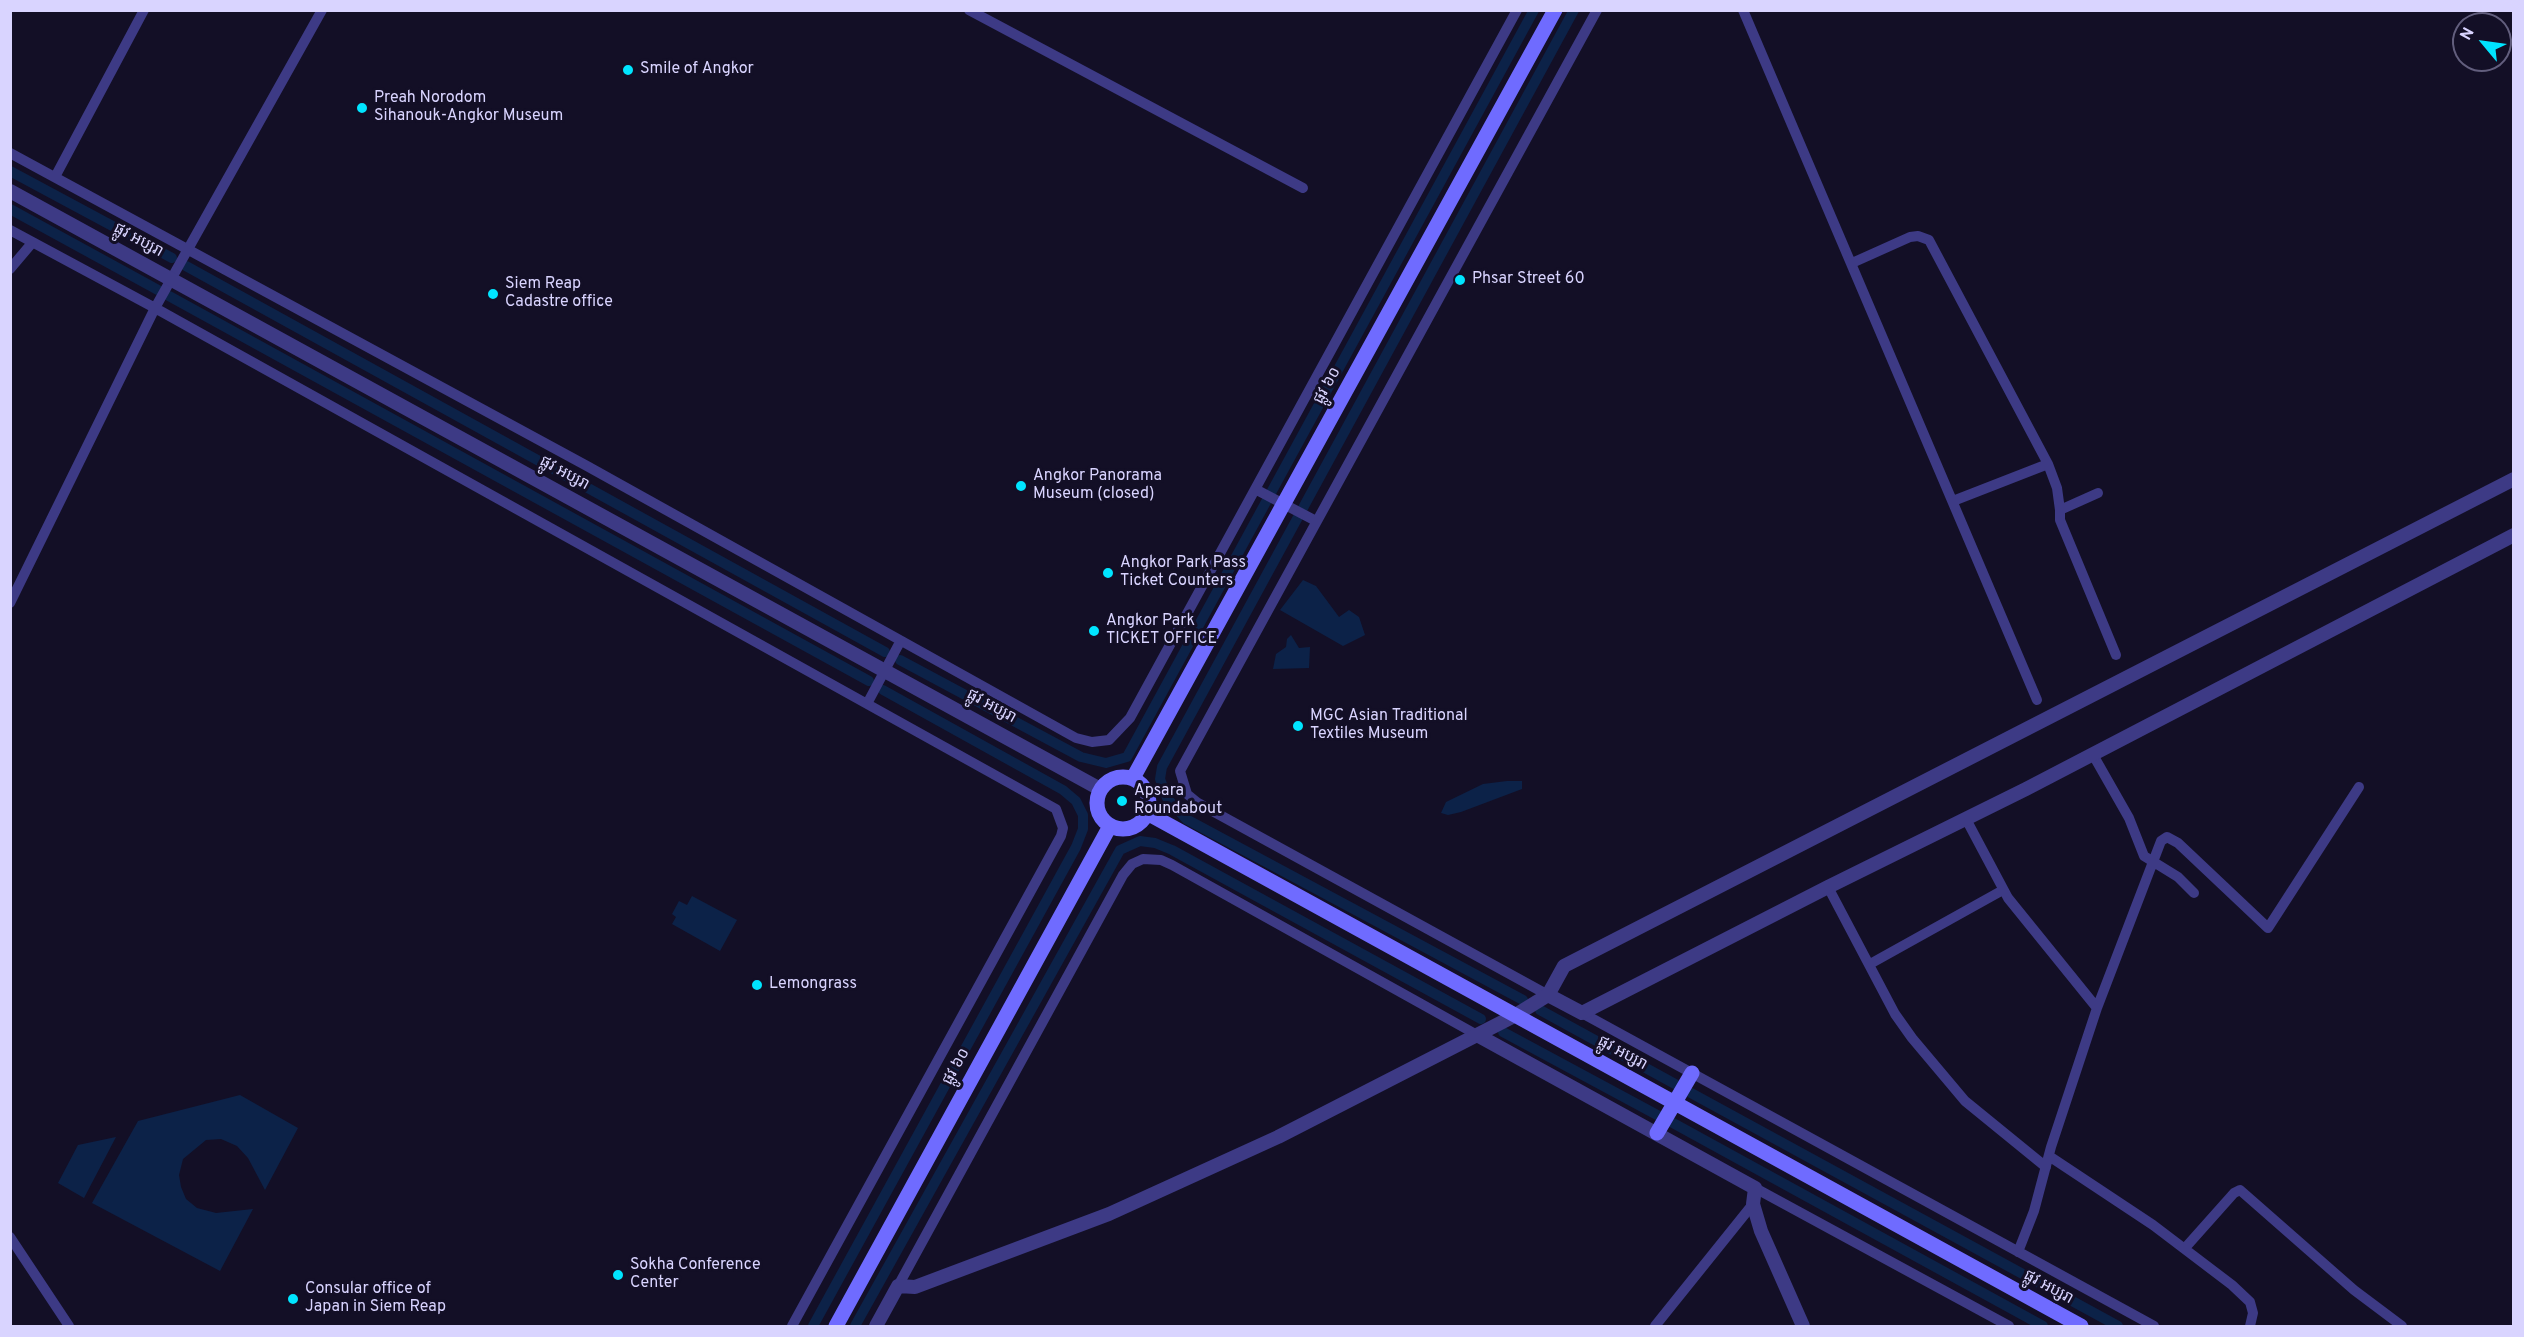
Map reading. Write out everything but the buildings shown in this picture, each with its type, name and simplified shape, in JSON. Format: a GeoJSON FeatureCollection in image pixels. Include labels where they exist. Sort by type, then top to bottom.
{"type":"FeatureCollection","features":[{"type":"Feature","properties":{"kind":"main road","name":"ផ្លូវ ៦០"},"geometry":{"type":"LineString","coordinates":[[1133,778],[1555,10]]}},
{"type":"Feature","properties":{"kind":"main road"},"geometry":{"type":"LineString","coordinates":[[1116,777],[1133,778],[1146,790],[1149,803],[1147,813],[1137,825],[1129,828],[1110,826],[1098,811],[1096,801],[1100,789],[1116,777]]}},
{"type":"Feature","properties":{"kind":"main road","name":"ផ្លូវ អប្សរា"},"geometry":{"type":"LineString","coordinates":[[1147,813],[2081,1326]]}},
{"type":"Feature","properties":{"kind":"main road","name":"ផ្លូវ ៦០"},"geometry":{"type":"LineString","coordinates":[[836,1326],[1110,826]]}},
{"type":"Feature","properties":{"kind":"main road"},"geometry":{"type":"LineString","coordinates":[[1657,1133],[1692,1073]]}},
{"type":"Feature","properties":{"kind":"street"},"geometry":{"type":"LineString","coordinates":[[55,177],[144,10]]}},
{"type":"Feature","properties":{"kind":"street"},"geometry":{"type":"LineString","coordinates":[[11,602],[155,308],[322,10]]}},
{"type":"Feature","properties":{"kind":"street"},"geometry":{"type":"LineString","coordinates":[[969,10],[1303,188]]}},
{"type":"Feature","properties":{"kind":"street"},"geometry":{"type":"LineString","coordinates":[[10,153],[587,466],[1076,738],[1092,742],[1109,740],[1130,718],[1258,490],[1517,10]]}},
{"type":"Feature","properties":{"kind":"street"},"geometry":{"type":"LineString","coordinates":[[1597,10],[1313,520],[1184,760],[1180,771],[1187,794],[1208,809],[2154,1326]]}},
{"type":"Feature","properties":{"kind":"street"},"geometry":{"type":"LineString","coordinates":[[1743,10],[2037,700]]}},
{"type":"Feature","properties":{"kind":"street","name":"ផ្លូវ អប្សរា"},"geometry":{"type":"LineString","coordinates":[[10,191],[1100,789]]}},
{"type":"Feature","properties":{"kind":"street"},"geometry":{"type":"LineString","coordinates":[[10,230],[868,702],[1046,801],[1056,809],[1063,828],[1061,836],[792,1326]]}},
{"type":"Feature","properties":{"kind":"street"},"geometry":{"type":"LineString","coordinates":[[1852,263],[1910,237],[1918,236],[1929,240],[2048,464],[2057,488],[2062,531],[2116,655]]}},
{"type":"Feature","properties":{"kind":"street"},"geometry":{"type":"LineString","coordinates":[[10,269],[32,243]]}},
{"type":"Feature","properties":{"kind":"street"},"geometry":{"type":"LineString","coordinates":[[1953,501],[2048,464]]}},
{"type":"Feature","properties":{"kind":"street"},"geometry":{"type":"LineString","coordinates":[[898,1286],[915,1287],[1109,1214],[1268,1142],[1515,1016],[1548,995],[1564,966],[2514,479]]}},
{"type":"Feature","properties":{"kind":"street"},"geometry":{"type":"LineString","coordinates":[[1258,490],[1313,520]]}},
{"type":"Feature","properties":{"kind":"street"},"geometry":{"type":"LineString","coordinates":[[2060,510],[2098,493]]}},
{"type":"Feature","properties":{"kind":"street"},"geometry":{"type":"LineString","coordinates":[[1582,1013],[1827,887],[1966,819],[2514,535]]}},
{"type":"Feature","properties":{"kind":"street"},"geometry":{"type":"LineString","coordinates":[[868,702],[900,642]]}},
{"type":"Feature","properties":{"kind":"street"},"geometry":{"type":"LineString","coordinates":[[2092,753],[2130,818],[2139,849],[2152,863],[2178,877],[2194,893]]}},
{"type":"Feature","properties":{"kind":"street"},"geometry":{"type":"LineString","coordinates":[[2018,1252],[2034,1211],[2049,1156],[2097,1008],[2161,841],[2167,837],[2172,839],[2268,928],[2359,787]]}},
{"type":"Feature","properties":{"kind":"street"},"geometry":{"type":"LineString","coordinates":[[1966,819],[2003,890],[2028,927],[2097,1008]]}},
{"type":"Feature","properties":{"kind":"street"},"geometry":{"type":"LineString","coordinates":[[876,1326],[1132,864],[1143,859],[1161,860],[1172,865],[1993,1322],[2008,1326]]}},
{"type":"Feature","properties":{"kind":"street"},"geometry":{"type":"LineString","coordinates":[[1827,887],[1895,1014],[1965,1101],[2046,1167]]}},
{"type":"Feature","properties":{"kind":"street"},"geometry":{"type":"LineString","coordinates":[[1870,964],[2003,890]]}},
{"type":"Feature","properties":{"kind":"street"},"geometry":{"type":"LineString","coordinates":[[2049,1156],[2185,1248],[2250,1302],[2253,1312],[2250,1326]]}},
{"type":"Feature","properties":{"kind":"street"},"geometry":{"type":"LineString","coordinates":[[1755,1188],[1753,1204],[1761,1231],[1803,1326]]}},
{"type":"Feature","properties":{"kind":"street"},"geometry":{"type":"LineString","coordinates":[[2185,1248],[2234,1193],[2240,1190],[2354,1290],[2402,1326]]}},
{"type":"Feature","properties":{"kind":"street"},"geometry":{"type":"LineString","coordinates":[[1655,1326],[1753,1204]]}},
{"type":"Feature","properties":{"kind":"street"},"geometry":{"type":"LineString","coordinates":[[10,1237],[69,1326]]}},
{"type":"Feature","properties":{"kind":"water"},"geometry":{"type":"Polygon","coordinates":[[[1303,580],[1316,586],[1339,617],[1349,610],[1359,617],[1365,635],[1343,646],[1280,610],[1303,580]]]}},
{"type":"Feature","properties":{"kind":"water"},"geometry":{"type":"Polygon","coordinates":[[[1291,635],[1299,648],[1310,647],[1309,668],[1273,669],[1276,654],[1286,647],[1287,639],[1291,635]]]}},
{"type":"Feature","properties":{"kind":"water"},"geometry":{"type":"Polygon","coordinates":[[[1522,781],[1522,789],[1461,812],[1448,815],[1441,813],[1446,802],[1483,784],[1522,781]]]}},
{"type":"Feature","properties":{"kind":"water"},"geometry":{"type":"Polygon","coordinates":[[[692,896],[737,920],[720,951],[672,924],[676,917],[672,914],[679,901],[687,905],[692,896]]]}},
{"type":"Feature","properties":{"kind":"water"},"geometry":{"type":"Polygon","coordinates":[[[240,1095],[298,1128],[265,1190],[248,1158],[237,1146],[221,1139],[206,1140],[183,1159],[179,1175],[181,1187],[186,1199],[197,1208],[216,1213],[253,1209],[220,1271],[92,1203],[138,1121],[240,1095]]]}},
{"type":"Feature","properties":{"kind":"water"},"geometry":{"type":"Polygon","coordinates":[[[116,1137],[84,1198],[58,1183],[78,1145],[116,1137]]]}},
{"type":"Feature","properties":{"kind":"waterway"},"geometry":{"type":"LineString","coordinates":[[900,660],[1081,757],[1106,763],[1127,757],[1534,10]]}},
{"type":"Feature","properties":{"kind":"waterway"},"geometry":{"type":"LineString","coordinates":[[1523,1000],[1186,819],[1167,798],[1160,779],[1162,767],[1574,10]]}},
{"type":"Feature","properties":{"kind":"waterway"},"geometry":{"type":"LineString","coordinates":[[10,171],[172,258]]}},
{"type":"Feature","properties":{"kind":"waterway"},"geometry":{"type":"LineString","coordinates":[[10,209],[158,290]]}},
{"type":"Feature","properties":{"kind":"waterway"},"geometry":{"type":"LineString","coordinates":[[186,266],[885,652]]}},
{"type":"Feature","properties":{"kind":"waterway"},"geometry":{"type":"LineString","coordinates":[[169,296],[869,681]]}},
{"type":"Feature","properties":{"kind":"waterway"},"geometry":{"type":"LineString","coordinates":[[813,1326],[1076,847],[1083,829],[1083,815],[1076,801],[1063,790],[883,690]]}},
{"type":"Feature","properties":{"kind":"waterway"},"geometry":{"type":"LineString","coordinates":[[855,1326],[1120,850],[1140,841],[1155,843],[1172,850],[1481,1019]]}},
{"type":"Feature","properties":{"kind":"waterway"},"geometry":{"type":"LineString","coordinates":[[1540,1010],[1675,1084]]}},
{"type":"Feature","properties":{"kind":"waterway"},"geometry":{"type":"LineString","coordinates":[[1503,1032],[1659,1116]]}},
{"type":"Feature","properties":{"kind":"waterway"},"geometry":{"type":"LineString","coordinates":[[1691,1093],[2118,1326]]}},
{"type":"Feature","properties":{"kind":"waterway"},"geometry":{"type":"LineString","coordinates":[[1673,1123],[2043,1326]]}},
{"type":"Feature","properties":{"kind":"place","name":"Smile of Angkor"},"geometry":{"type":"Point","coordinates":[628,70]}},
{"type":"Feature","properties":{"kind":"place","name":"Preah Norodom Sihanouk-Angkor Museum"},"geometry":{"type":"Point","coordinates":[362,108]}},
{"type":"Feature","properties":{"kind":"place","name":"Phsar Street 60"},"geometry":{"type":"Point","coordinates":[1460,280]}},
{"type":"Feature","properties":{"kind":"place","name":"Siem Reap Cadastre office"},"geometry":{"type":"Point","coordinates":[493,294]}},
{"type":"Feature","properties":{"kind":"place","name":"Angkor Panorama Museum (closed)"},"geometry":{"type":"Point","coordinates":[1021,486]}},
{"type":"Feature","properties":{"kind":"place","name":"Angkor Park Pass Ticket Counters"},"geometry":{"type":"Point","coordinates":[1108,573]}},
{"type":"Feature","properties":{"kind":"place","name":"Angkor Park TICKET OFFICE"},"geometry":{"type":"Point","coordinates":[1094,631]}},
{"type":"Feature","properties":{"kind":"place","name":"MGC Asian Traditional Textiles Museum"},"geometry":{"type":"Point","coordinates":[1298,726]}},
{"type":"Feature","properties":{"kind":"place","name":"Apsara Roundabout"},"geometry":{"type":"Point","coordinates":[1122,801]}},
{"type":"Feature","properties":{"kind":"place","name":"Lemongrass"},"geometry":{"type":"Point","coordinates":[757,985]}},
{"type":"Feature","properties":{"kind":"place","name":"Sokha Conference Center"},"geometry":{"type":"Point","coordinates":[618,1275]}},
{"type":"Feature","properties":{"kind":"place","name":"Consular office of Japan in Siem Reap"},"geometry":{"type":"Point","coordinates":[293,1299]}}]}
